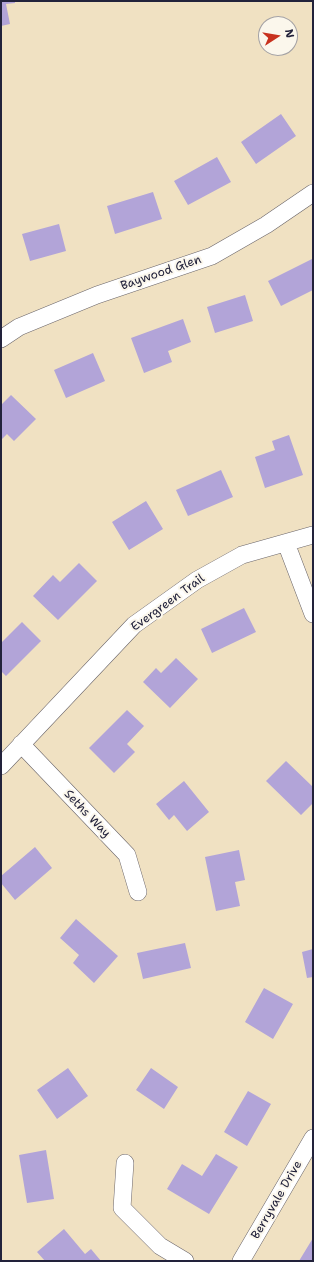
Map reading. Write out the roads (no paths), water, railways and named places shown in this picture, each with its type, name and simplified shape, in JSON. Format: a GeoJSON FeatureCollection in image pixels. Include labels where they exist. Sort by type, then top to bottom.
{"type":"FeatureCollection","features":[{"type":"Feature","properties":{"kind":"street","name":"Baywood Glen"},"geometry":{"type":"LineString","coordinates":[[1,339],[19,327],[98,294],[212,256],[266,225],[313,193]]}},
{"type":"Feature","properties":{"kind":"street","name":"Evergreen Trail"},"geometry":{"type":"LineString","coordinates":[[1,766],[134,625],[197,580],[236,558],[313,534]]}},
{"type":"Feature","properties":{"kind":"street"},"geometry":{"type":"LineString","coordinates":[[286,543],[313,614]]}},
{"type":"Feature","properties":{"kind":"street","name":"Seths Way"},"geometry":{"type":"LineString","coordinates":[[21,744],[127,855],[138,892]]}},
{"type":"Feature","properties":{"kind":"street","name":"Berryvale Drive"},"geometry":{"type":"LineString","coordinates":[[241,1261],[313,1138]]}},
{"type":"Feature","properties":{"kind":"street"},"geometry":{"type":"LineString","coordinates":[[125,1162],[122,1208],[160,1246],[185,1261]]}}]}
